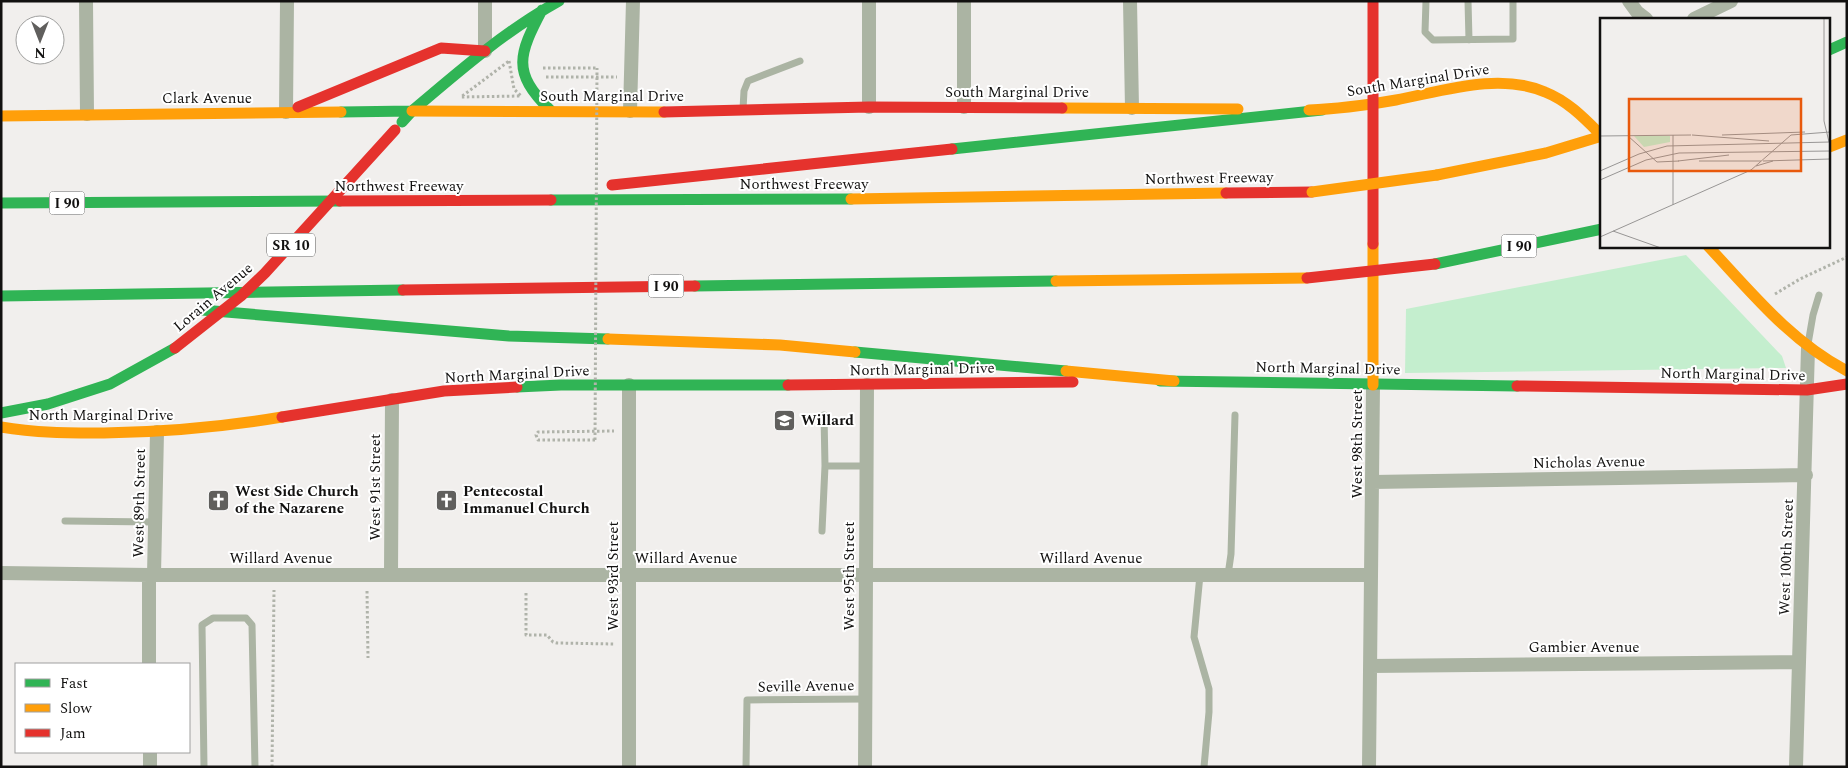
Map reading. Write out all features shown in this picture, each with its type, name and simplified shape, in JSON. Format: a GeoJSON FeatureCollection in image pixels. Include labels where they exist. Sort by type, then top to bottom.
{"type":"FeatureCollection","features":[{"type":"Feature","properties":{"kind":"main road","name":"Lorain Avenue"},"geometry":{"type":"LineString","coordinates":[[1,413],[48,404],[110,384],[175,348],[259,279],[412,111],[510,30],[559,1]]}},
{"type":"Feature","properties":{"kind":"main road","name":"West 98th Street"},"geometry":{"type":"LineString","coordinates":[[1374,1],[1374,385]]}},
{"type":"Feature","properties":{"kind":"main road"},"geometry":{"type":"LineString","coordinates":[[542,10],[524,48],[523,72],[529,88],[550,110]]}},
{"type":"Feature","properties":{"kind":"main road"},"geometry":{"type":"LineString","coordinates":[[1830,50],[1847,42]]}},
{"type":"Feature","properties":{"kind":"main road"},"geometry":{"type":"LineString","coordinates":[[286,112],[441,48],[485,51]]}},
{"type":"Feature","properties":{"kind":"main road","name":"South Marginal Drive"},"geometry":{"type":"LineString","coordinates":[[412,111],[630,111],[869,107],[1322,110],[1482,84],[1509,83],[1535,88],[1559,99],[1580,113],[1600,134]]}},
{"type":"Feature","properties":{"kind":"main road"},"geometry":{"type":"LineString","coordinates":[[597,187],[1322,110]]}},
{"type":"Feature","properties":{"kind":"main road","name":"Clark Avenue"},"geometry":{"type":"LineString","coordinates":[[1,116],[412,111]]}},
{"type":"Feature","properties":{"kind":"main road","name":"Northwest Freeway"},"geometry":{"type":"LineString","coordinates":[[1,203],[837,199],[1312,192],[1437,175],[1546,153],[1600,137]]}},
{"type":"Feature","properties":{"kind":"main road"},"geometry":{"type":"LineString","coordinates":[[1830,147],[1847,140]]}},
{"type":"Feature","properties":{"kind":"main road"},"geometry":{"type":"LineString","coordinates":[[468,200],[577,189]]}},
{"type":"Feature","properties":{"kind":"main road","name":"I 90"},"geometry":{"type":"LineString","coordinates":[[1,296],[1307,278],[1435,264],[1600,228]]}},
{"type":"Feature","properties":{"kind":"main road"},"geometry":{"type":"LineString","coordinates":[[1710,248],[1808,348],[1829,363],[1847,371]]}},
{"type":"Feature","properties":{"kind":"main road"},"geometry":{"type":"LineString","coordinates":[[24,295],[143,305]]}},
{"type":"Feature","properties":{"kind":"main road"},"geometry":{"type":"LineString","coordinates":[[192,309],[509,336],[780,345],[1174,381]]}},
{"type":"Feature","properties":{"kind":"main road","name":"North Marginal Drive"},"geometry":{"type":"LineString","coordinates":[[1,427],[23,431],[67,433],[156,432],[261,421],[444,391],[562,385],[867,385],[1174,381],[1807,390],[1847,384]]}},
{"type":"Feature","properties":{"kind":"street"},"geometry":{"type":"LineString","coordinates":[[86,1],[86,114]]}},
{"type":"Feature","properties":{"kind":"street"},"geometry":{"type":"LineString","coordinates":[[286,112],[287,1]]}},
{"type":"Feature","properties":{"kind":"street"},"geometry":{"type":"LineString","coordinates":[[485,1],[485,51]]}},
{"type":"Feature","properties":{"kind":"street"},"geometry":{"type":"LineString","coordinates":[[630,111],[633,1]]}},
{"type":"Feature","properties":{"kind":"street"},"geometry":{"type":"LineString","coordinates":[[869,1],[869,107]]}},
{"type":"Feature","properties":{"kind":"street"},"geometry":{"type":"LineString","coordinates":[[964,1],[964,107]]}},
{"type":"Feature","properties":{"kind":"street"},"geometry":{"type":"LineString","coordinates":[[1130,1],[1132,108]]}},
{"type":"Feature","properties":{"kind":"street"},"geometry":{"type":"LineString","coordinates":[[1629,1],[1637,12],[1645,18]]}},
{"type":"Feature","properties":{"kind":"street"},"geometry":{"type":"LineString","coordinates":[[1696,18],[1732,1]]}},
{"type":"Feature","properties":{"kind":"street","name":"West 100th Street"},"geometry":{"type":"LineString","coordinates":[[1796,767],[1798,662],[1806,475],[1808,348]]}},
{"type":"Feature","properties":{"kind":"street","name":"West 93rd Street"},"geometry":{"type":"LineString","coordinates":[[629,385],[629,767]]}},
{"type":"Feature","properties":{"kind":"street","name":"West 95th Street"},"geometry":{"type":"LineString","coordinates":[[865,767],[867,385]]}},
{"type":"Feature","properties":{"kind":"street","name":"West 98th Street"},"geometry":{"type":"LineString","coordinates":[[1369,767],[1374,385]]}},
{"type":"Feature","properties":{"kind":"street","name":"West 91st Street"},"geometry":{"type":"LineString","coordinates":[[391,575],[392,400]]}},
{"type":"Feature","properties":{"kind":"street","name":"West 89th Street"},"geometry":{"type":"LineString","coordinates":[[149,663],[151,575],[155,522],[156,432]]}},
{"type":"Feature","properties":{"kind":"street","name":"Nicholas Avenue"},"geometry":{"type":"LineString","coordinates":[[1374,482],[1806,475]]}},
{"type":"Feature","properties":{"kind":"street","name":"Willard Avenue"},"geometry":{"type":"LineString","coordinates":[[1,573],[151,575],[1371,575]]}},
{"type":"Feature","properties":{"kind":"street","name":"Gambier Avenue"},"geometry":{"type":"LineString","coordinates":[[1370,666],[1798,662]]}},
{"type":"Feature","properties":{"kind":"street"},"geometry":{"type":"LineString","coordinates":[[150,753],[150,767]]}},
{"type":"Feature","properties":{"kind":"lane"},"geometry":{"type":"LineString","coordinates":[[1426,1],[1425,32],[1433,40],[1513,39],[1513,1]]}},
{"type":"Feature","properties":{"kind":"lane"},"geometry":{"type":"LineString","coordinates":[[1468,1],[1469,40]]}},
{"type":"Feature","properties":{"kind":"lane"},"geometry":{"type":"LineString","coordinates":[[743,110],[744,90],[748,81],[800,61]]}},
{"type":"Feature","properties":{"kind":"lane"},"geometry":{"type":"LineString","coordinates":[[1808,348],[1813,315],[1819,295]]}},
{"type":"Feature","properties":{"kind":"lane"},"geometry":{"type":"LineString","coordinates":[[822,531],[825,466],[824,415]]}},
{"type":"Feature","properties":{"kind":"lane"},"geometry":{"type":"LineString","coordinates":[[1228,575],[1231,554],[1236,415]]}},
{"type":"Feature","properties":{"kind":"lane"},"geometry":{"type":"LineString","coordinates":[[825,466],[866,466]]}},
{"type":"Feature","properties":{"kind":"lane"},"geometry":{"type":"LineString","coordinates":[[65,521],[155,522]]}},
{"type":"Feature","properties":{"kind":"lane"},"geometry":{"type":"LineString","coordinates":[[1200,575],[1194,637],[1209,689],[1204,767]]}},
{"type":"Feature","properties":{"kind":"lane"},"geometry":{"type":"LineString","coordinates":[[204,767],[202,625],[213,618],[246,618],[252,625],[256,767]]}},
{"type":"Feature","properties":{"kind":"lane","name":"Seville Avenue"},"geometry":{"type":"LineString","coordinates":[[746,767],[747,700],[865,699]]}},
{"type":"Feature","properties":{"kind":"path"},"geometry":{"type":"LineString","coordinates":[[509,60],[514,89],[521,96],[461,96],[509,60]]}},
{"type":"Feature","properties":{"kind":"path"},"geometry":{"type":"LineString","coordinates":[[538,71],[540,68],[597,68],[595,440],[538,440],[536,434],[538,432],[614,431]]}},
{"type":"Feature","properties":{"kind":"path"},"geometry":{"type":"LineString","coordinates":[[541,78],[618,78]]}},
{"type":"Feature","properties":{"kind":"path"},"geometry":{"type":"LineString","coordinates":[[1775,294],[1847,257]]}},
{"type":"Feature","properties":{"kind":"path"},"geometry":{"type":"LineString","coordinates":[[272,767],[274,590]]}},
{"type":"Feature","properties":{"kind":"path"},"geometry":{"type":"LineString","coordinates":[[367,591],[368,658]]}},
{"type":"Feature","properties":{"kind":"path"},"geometry":{"type":"LineString","coordinates":[[526,593],[526,635],[547,635],[553,642],[557,643],[614,644]]}},
{"type":"Feature","properties":{"kind":"green space"},"geometry":{"type":"Polygon","coordinates":[[[1686,255],[1782,356],[1786,368],[1405,373],[1406,309],[1686,255]]]}},
{"type":"Feature","properties":{"kind":"traffic: fast"},"geometry":{"type":"LineString","coordinates":[[402,122],[412,111],[483,52],[520,25],[559,1]]}},
{"type":"Feature","properties":{"kind":"traffic: fast"},"geometry":{"type":"LineString","coordinates":[[542,10],[528,39],[523,62],[524,73],[529,85],[550,110]]}},
{"type":"Feature","properties":{"kind":"traffic: fast"},"geometry":{"type":"LineString","coordinates":[[1830,50],[1847,42]]}},
{"type":"Feature","properties":{"kind":"traffic: fast"},"geometry":{"type":"LineString","coordinates":[[952,149],[1322,110]]}},
{"type":"Feature","properties":{"kind":"traffic: fast"},"geometry":{"type":"LineString","coordinates":[[341,112],[412,111]]}},
{"type":"Feature","properties":{"kind":"traffic: fast"},"geometry":{"type":"LineString","coordinates":[[551,200],[851,199]]}},
{"type":"Feature","properties":{"kind":"traffic: fast"},"geometry":{"type":"LineString","coordinates":[[1,203],[340,201]]}},
{"type":"Feature","properties":{"kind":"traffic: fast"},"geometry":{"type":"LineString","coordinates":[[1435,264],[1600,229]]}},
{"type":"Feature","properties":{"kind":"traffic: fast"},"geometry":{"type":"LineString","coordinates":[[695,286],[1056,281]]}},
{"type":"Feature","properties":{"kind":"traffic: fast"},"geometry":{"type":"LineString","coordinates":[[1,296],[403,290]]}},
{"type":"Feature","properties":{"kind":"traffic: fast"},"geometry":{"type":"LineString","coordinates":[[202,310],[509,336],[608,339]]}},
{"type":"Feature","properties":{"kind":"traffic: fast"},"geometry":{"type":"LineString","coordinates":[[1,413],[48,404],[110,384],[175,348]]}},
{"type":"Feature","properties":{"kind":"traffic: fast"},"geometry":{"type":"LineString","coordinates":[[855,352],[1066,371]]}},
{"type":"Feature","properties":{"kind":"traffic: fast"},"geometry":{"type":"LineString","coordinates":[[1160,381],[1517,386]]}},
{"type":"Feature","properties":{"kind":"traffic: fast"},"geometry":{"type":"LineString","coordinates":[[517,387],[561,385],[788,385]]}},
{"type":"Feature","properties":{"kind":"traffic: slow"},"geometry":{"type":"LineString","coordinates":[[1309,110],[1374,104],[1471,85],[1509,84],[1527,86],[1561,100],[1576,111],[1600,134]]}},
{"type":"Feature","properties":{"kind":"traffic: slow"},"geometry":{"type":"LineString","coordinates":[[1062,108],[1238,109]]}},
{"type":"Feature","properties":{"kind":"traffic: slow"},"geometry":{"type":"LineString","coordinates":[[412,111],[664,112]]}},
{"type":"Feature","properties":{"kind":"traffic: slow"},"geometry":{"type":"LineString","coordinates":[[1,116],[341,112]]}},
{"type":"Feature","properties":{"kind":"traffic: slow"},"geometry":{"type":"LineString","coordinates":[[1437,175],[1546,153],[1600,137]]}},
{"type":"Feature","properties":{"kind":"traffic: slow"},"geometry":{"type":"LineString","coordinates":[[1830,147],[1847,140]]}},
{"type":"Feature","properties":{"kind":"traffic: slow"},"geometry":{"type":"LineString","coordinates":[[1312,192],[1437,175]]}},
{"type":"Feature","properties":{"kind":"traffic: slow"},"geometry":{"type":"LineString","coordinates":[[851,199],[1226,193]]}},
{"type":"Feature","properties":{"kind":"traffic: slow"},"geometry":{"type":"LineString","coordinates":[[1373,244],[1373,385]]}},
{"type":"Feature","properties":{"kind":"traffic: slow"},"geometry":{"type":"LineString","coordinates":[[1710,248],[1756,298],[1789,330],[1826,359],[1847,371]]}},
{"type":"Feature","properties":{"kind":"traffic: slow"},"geometry":{"type":"LineString","coordinates":[[1056,281],[1307,278]]}},
{"type":"Feature","properties":{"kind":"traffic: slow"},"geometry":{"type":"LineString","coordinates":[[608,339],[780,345],[855,352]]}},
{"type":"Feature","properties":{"kind":"traffic: slow"},"geometry":{"type":"LineString","coordinates":[[1066,371],[1174,381]]}},
{"type":"Feature","properties":{"kind":"traffic: slow"},"geometry":{"type":"LineString","coordinates":[[1,427],[52,432],[126,432],[216,426],[282,417]]}},
{"type":"Feature","properties":{"kind":"traffic: jam"},"geometry":{"type":"LineString","coordinates":[[1373,1],[1373,244]]}},
{"type":"Feature","properties":{"kind":"traffic: jam"},"geometry":{"type":"LineString","coordinates":[[298,107],[441,48],[485,51]]}},
{"type":"Feature","properties":{"kind":"traffic: jam"},"geometry":{"type":"LineString","coordinates":[[664,112],[869,107],[1062,108]]}},
{"type":"Feature","properties":{"kind":"traffic: jam"},"geometry":{"type":"LineString","coordinates":[[175,348],[241,296],[265,273],[395,130]]}},
{"type":"Feature","properties":{"kind":"traffic: jam"},"geometry":{"type":"LineString","coordinates":[[612,185],[952,149]]}},
{"type":"Feature","properties":{"kind":"traffic: jam"},"geometry":{"type":"LineString","coordinates":[[1226,193],[1312,192]]}},
{"type":"Feature","properties":{"kind":"traffic: jam"},"geometry":{"type":"LineString","coordinates":[[340,201],[551,200]]}},
{"type":"Feature","properties":{"kind":"traffic: jam"},"geometry":{"type":"LineString","coordinates":[[1307,278],[1435,264]]}},
{"type":"Feature","properties":{"kind":"traffic: jam"},"geometry":{"type":"LineString","coordinates":[[403,290],[695,286]]}},
{"type":"Feature","properties":{"kind":"traffic: jam"},"geometry":{"type":"LineString","coordinates":[[788,385],[1073,382]]}},
{"type":"Feature","properties":{"kind":"traffic: jam"},"geometry":{"type":"LineString","coordinates":[[1517,386],[1807,390],[1847,384]]}},
{"type":"Feature","properties":{"kind":"traffic: jam"},"geometry":{"type":"LineString","coordinates":[[282,417],[444,391],[517,387]]}},
{"type":"Feature","properties":{"kind":"place","name":"Willard"},"geometry":{"type":"Point","coordinates":[785,420]}},
{"type":"Feature","properties":{"kind":"place","name":"West Side Church of the Nazarene"},"geometry":{"type":"Point","coordinates":[219,500]}},
{"type":"Feature","properties":{"kind":"place","name":"Pentecostal Immanuel Church"},"geometry":{"type":"Point","coordinates":[447,500]}}]}
